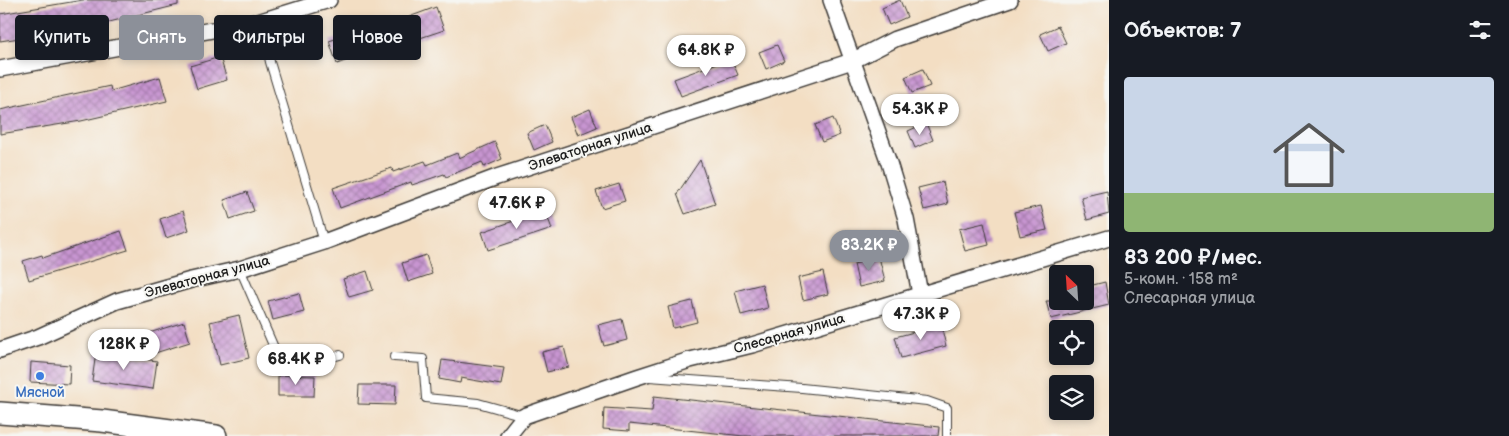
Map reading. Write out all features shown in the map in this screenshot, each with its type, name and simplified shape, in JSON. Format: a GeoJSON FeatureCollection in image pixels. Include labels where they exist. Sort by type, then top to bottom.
{"type":"FeatureCollection","features":[{"type":"Feature","properties":{"kind":"main road"},"geometry":{"type":"LineString","coordinates":[[0,413],[102,429],[216,436]]}},
{"type":"Feature","properties":{"kind":"street"},"geometry":{"type":"LineString","coordinates":[[280,15],[329,0]]}},
{"type":"Feature","properties":{"kind":"street"},"geometry":{"type":"LineString","coordinates":[[831,0],[889,163],[906,219],[920,294]]}},
{"type":"Feature","properties":{"kind":"street","name":"Элеваторная улица"},"geometry":{"type":"LineString","coordinates":[[0,350],[38,337],[117,302],[191,280],[240,269],[324,242],[497,177],[852,61],[895,39],[1010,0]]}},
{"type":"Feature","properties":{"kind":"street"},"geometry":{"type":"LineString","coordinates":[[0,69],[214,30]]}},
{"type":"Feature","properties":{"kind":"street","name":"Слесарная улица"},"geometry":{"type":"LineString","coordinates":[[524,416],[690,360],[752,345],[1109,238]]}},
{"type":"Feature","properties":{"kind":"street"},"geometry":{"type":"LineString","coordinates":[[508,436],[524,416]]}},
{"type":"Feature","properties":{"kind":"lane"},"geometry":{"type":"LineString","coordinates":[[270,60],[324,242]]}},
{"type":"Feature","properties":{"kind":"lane"},"geometry":{"type":"LineString","coordinates":[[240,269],[280,359],[309,363],[340,355]]}},
{"type":"Feature","properties":{"kind":"lane"},"geometry":{"type":"LineString","coordinates":[[394,357],[423,359],[426,398],[478,403],[524,416]]}},
{"type":"Feature","properties":{"kind":"lane"},"geometry":{"type":"LineString","coordinates":[[637,377],[802,388],[927,401],[947,408],[947,436]]}},
{"type":"Feature","properties":{"kind":"building"},"geometry":{"type":"Polygon","coordinates":[[[83,0],[178,0],[178,5],[138,15],[119,15],[119,20],[109,22],[109,15],[15,15],[15,39],[0,41],[0,14],[83,0]]]}},
{"type":"Feature","properties":{"kind":"building"},"geometry":{"type":"Polygon","coordinates":[[[900,0],[907,17],[889,25],[882,8],[900,0]]]}},
{"type":"Feature","properties":{"kind":"building"},"geometry":{"type":"Polygon","coordinates":[[[436,7],[444,30],[421,38],[421,15],[414,15],[436,7]]]}},
{"type":"Feature","properties":{"kind":"building"},"geometry":{"type":"Polygon","coordinates":[[[1058,26],[1066,43],[1048,51],[1040,34],[1058,26]]]}},
{"type":"Feature","properties":{"kind":"building"},"geometry":{"type":"Polygon","coordinates":[[[333,40],[333,52],[329,41],[333,40]]]}},
{"type":"Feature","properties":{"kind":"building"},"geometry":{"type":"Polygon","coordinates":[[[777,45],[784,61],[766,69],[759,52],[777,45]]]}},
{"type":"Feature","properties":{"kind":"building"},"geometry":{"type":"Polygon","coordinates":[[[731,58],[738,75],[681,96],[674,79],[731,58]]]}},
{"type":"Feature","properties":{"kind":"building"},"geometry":{"type":"Polygon","coordinates":[[[214,59],[221,60],[227,80],[197,89],[190,66],[214,59]]]}},
{"type":"Feature","properties":{"kind":"building"},"geometry":{"type":"Polygon","coordinates":[[[336,60],[348,60],[337,64],[336,60]]]}},
{"type":"Feature","properties":{"kind":"building"},"geometry":{"type":"Polygon","coordinates":[[[923,69],[930,86],[912,93],[905,77],[923,69]]]}},
{"type":"Feature","properties":{"kind":"building"},"geometry":{"type":"Polygon","coordinates":[[[160,77],[167,101],[81,121],[0,134],[0,110],[110,86],[111,91],[160,77]]]}},
{"type":"Feature","properties":{"kind":"building"},"geometry":{"type":"Polygon","coordinates":[[[590,109],[597,127],[578,135],[571,117],[590,109]]]}},
{"type":"Feature","properties":{"kind":"building"},"geometry":{"type":"Polygon","coordinates":[[[833,118],[840,135],[822,142],[815,125],[833,118]]]}},
{"type":"Feature","properties":{"kind":"building"},"geometry":{"type":"Polygon","coordinates":[[[926,123],[933,140],[915,148],[908,131],[926,123]]]}},
{"type":"Feature","properties":{"kind":"building"},"geometry":{"type":"Polygon","coordinates":[[[545,125],[552,142],[534,150],[527,133],[545,125]]]}},
{"type":"Feature","properties":{"kind":"building"},"geometry":{"type":"Polygon","coordinates":[[[495,142],[502,159],[484,167],[482,162],[446,177],[444,174],[412,185],[411,182],[340,208],[333,188],[392,168],[393,172],[425,161],[427,165],[457,153],[459,158],[495,142]]]}},
{"type":"Feature","properties":{"kind":"building"},"geometry":{"type":"Polygon","coordinates":[[[700,160],[715,204],[685,214],[677,194],[700,160]]]}},
{"type":"Feature","properties":{"kind":"building"},"geometry":{"type":"Polygon","coordinates":[[[943,182],[948,204],[924,210],[918,188],[943,182]]]}},
{"type":"Feature","properties":{"kind":"building"},"geometry":{"type":"Polygon","coordinates":[[[619,184],[625,201],[602,208],[596,191],[619,184]]]}},
{"type":"Feature","properties":{"kind":"building"},"geometry":{"type":"Polygon","coordinates":[[[1107,191],[1109,214],[1087,220],[1081,197],[1107,191]]]}},
{"type":"Feature","properties":{"kind":"building"},"geometry":{"type":"Polygon","coordinates":[[[247,192],[254,211],[230,219],[224,200],[247,192]]]}},
{"type":"Feature","properties":{"kind":"building"},"geometry":{"type":"Polygon","coordinates":[[[1041,206],[1047,230],[1020,236],[1014,212],[1041,206]]]}},
{"type":"Feature","properties":{"kind":"building"},"geometry":{"type":"Polygon","coordinates":[[[545,210],[552,229],[488,250],[482,232],[545,210]]]}},
{"type":"Feature","properties":{"kind":"building"},"geometry":{"type":"Polygon","coordinates":[[[183,211],[189,230],[166,238],[160,219],[183,211]]]}},
{"type":"Feature","properties":{"kind":"building"},"geometry":{"type":"Polygon","coordinates":[[[984,223],[989,245],[965,251],[959,229],[984,223]]]}},
{"type":"Feature","properties":{"kind":"building"},"geometry":{"type":"Polygon","coordinates":[[[121,231],[128,250],[29,280],[23,261],[42,255],[43,258],[121,231]]]}},
{"type":"Feature","properties":{"kind":"building"},"geometry":{"type":"Polygon","coordinates":[[[426,255],[432,274],[408,282],[402,263],[426,255]]]}},
{"type":"Feature","properties":{"kind":"building"},"geometry":{"type":"Polygon","coordinates":[[[879,257],[885,281],[859,287],[854,264],[879,257]]]}},
{"type":"Feature","properties":{"kind":"building"},"geometry":{"type":"Polygon","coordinates":[[[367,271],[373,290],[349,297],[343,279],[367,271]]]}},
{"type":"Feature","properties":{"kind":"building"},"geometry":{"type":"Polygon","coordinates":[[[823,272],[828,294],[803,300],[798,278],[823,272]]]}},
{"type":"Feature","properties":{"kind":"building"},"geometry":{"type":"Polygon","coordinates":[[[1105,282],[1109,305],[1094,309],[1094,285],[1105,282]]]}},
{"type":"Feature","properties":{"kind":"building"},"geometry":{"type":"Polygon","coordinates":[[[762,284],[768,308],[741,315],[735,291],[762,284]]]}},
{"type":"Feature","properties":{"kind":"building"},"geometry":{"type":"Polygon","coordinates":[[[299,293],[304,312],[273,320],[268,301],[299,293]]]}},
{"type":"Feature","properties":{"kind":"building"},"geometry":{"type":"Polygon","coordinates":[[[692,301],[697,322],[673,328],[668,307],[692,301]]]}},
{"type":"Feature","properties":{"kind":"building"},"geometry":{"type":"Polygon","coordinates":[[[1046,301],[1049,301],[1049,310],[1088,310],[1051,319],[1046,301]]]}},
{"type":"Feature","properties":{"kind":"building"},"geometry":{"type":"Polygon","coordinates":[[[239,315],[249,358],[220,365],[210,322],[239,315]]]}},
{"type":"Feature","properties":{"kind":"building"},"geometry":{"type":"Polygon","coordinates":[[[622,319],[627,340],[604,346],[598,325],[622,319]]]}},
{"type":"Feature","properties":{"kind":"building"},"geometry":{"type":"Polygon","coordinates":[[[184,322],[190,342],[155,353],[149,333],[184,322]]]}},
{"type":"Feature","properties":{"kind":"building"},"geometry":{"type":"Polygon","coordinates":[[[941,325],[946,346],[901,358],[895,337],[941,325]]]}},
{"type":"Feature","properties":{"kind":"building"},"geometry":{"type":"Polygon","coordinates":[[[564,347],[569,367],[547,372],[542,352],[564,347]]]}},
{"type":"Feature","properties":{"kind":"building"},"geometry":{"type":"Polygon","coordinates":[[[96,352],[157,361],[153,389],[92,381],[96,352]]]}},
{"type":"Feature","properties":{"kind":"building"},"geometry":{"type":"Polygon","coordinates":[[[442,360],[504,368],[501,385],[461,378],[460,383],[439,379],[442,360]]]}},
{"type":"Feature","properties":{"kind":"building"},"geometry":{"type":"Polygon","coordinates":[[[31,362],[70,365],[69,384],[30,382],[31,362]]]}},
{"type":"Feature","properties":{"kind":"building"},"geometry":{"type":"Polygon","coordinates":[[[278,375],[315,376],[314,396],[278,396],[278,375]]]}},
{"type":"Feature","properties":{"kind":"building"},"geometry":{"type":"Polygon","coordinates":[[[359,385],[396,385],[395,405],[358,404],[359,385]]]}},
{"type":"Feature","properties":{"kind":"building"},"geometry":{"type":"Polygon","coordinates":[[[654,396],[939,427],[938,436],[744,436],[629,424],[629,431],[603,429],[604,408],[652,411],[654,396]]]}},
{"type":"Feature","properties":{"kind":"place","name":"Мясной"},"geometry":{"type":"Point","coordinates":[40,376]}}]}
